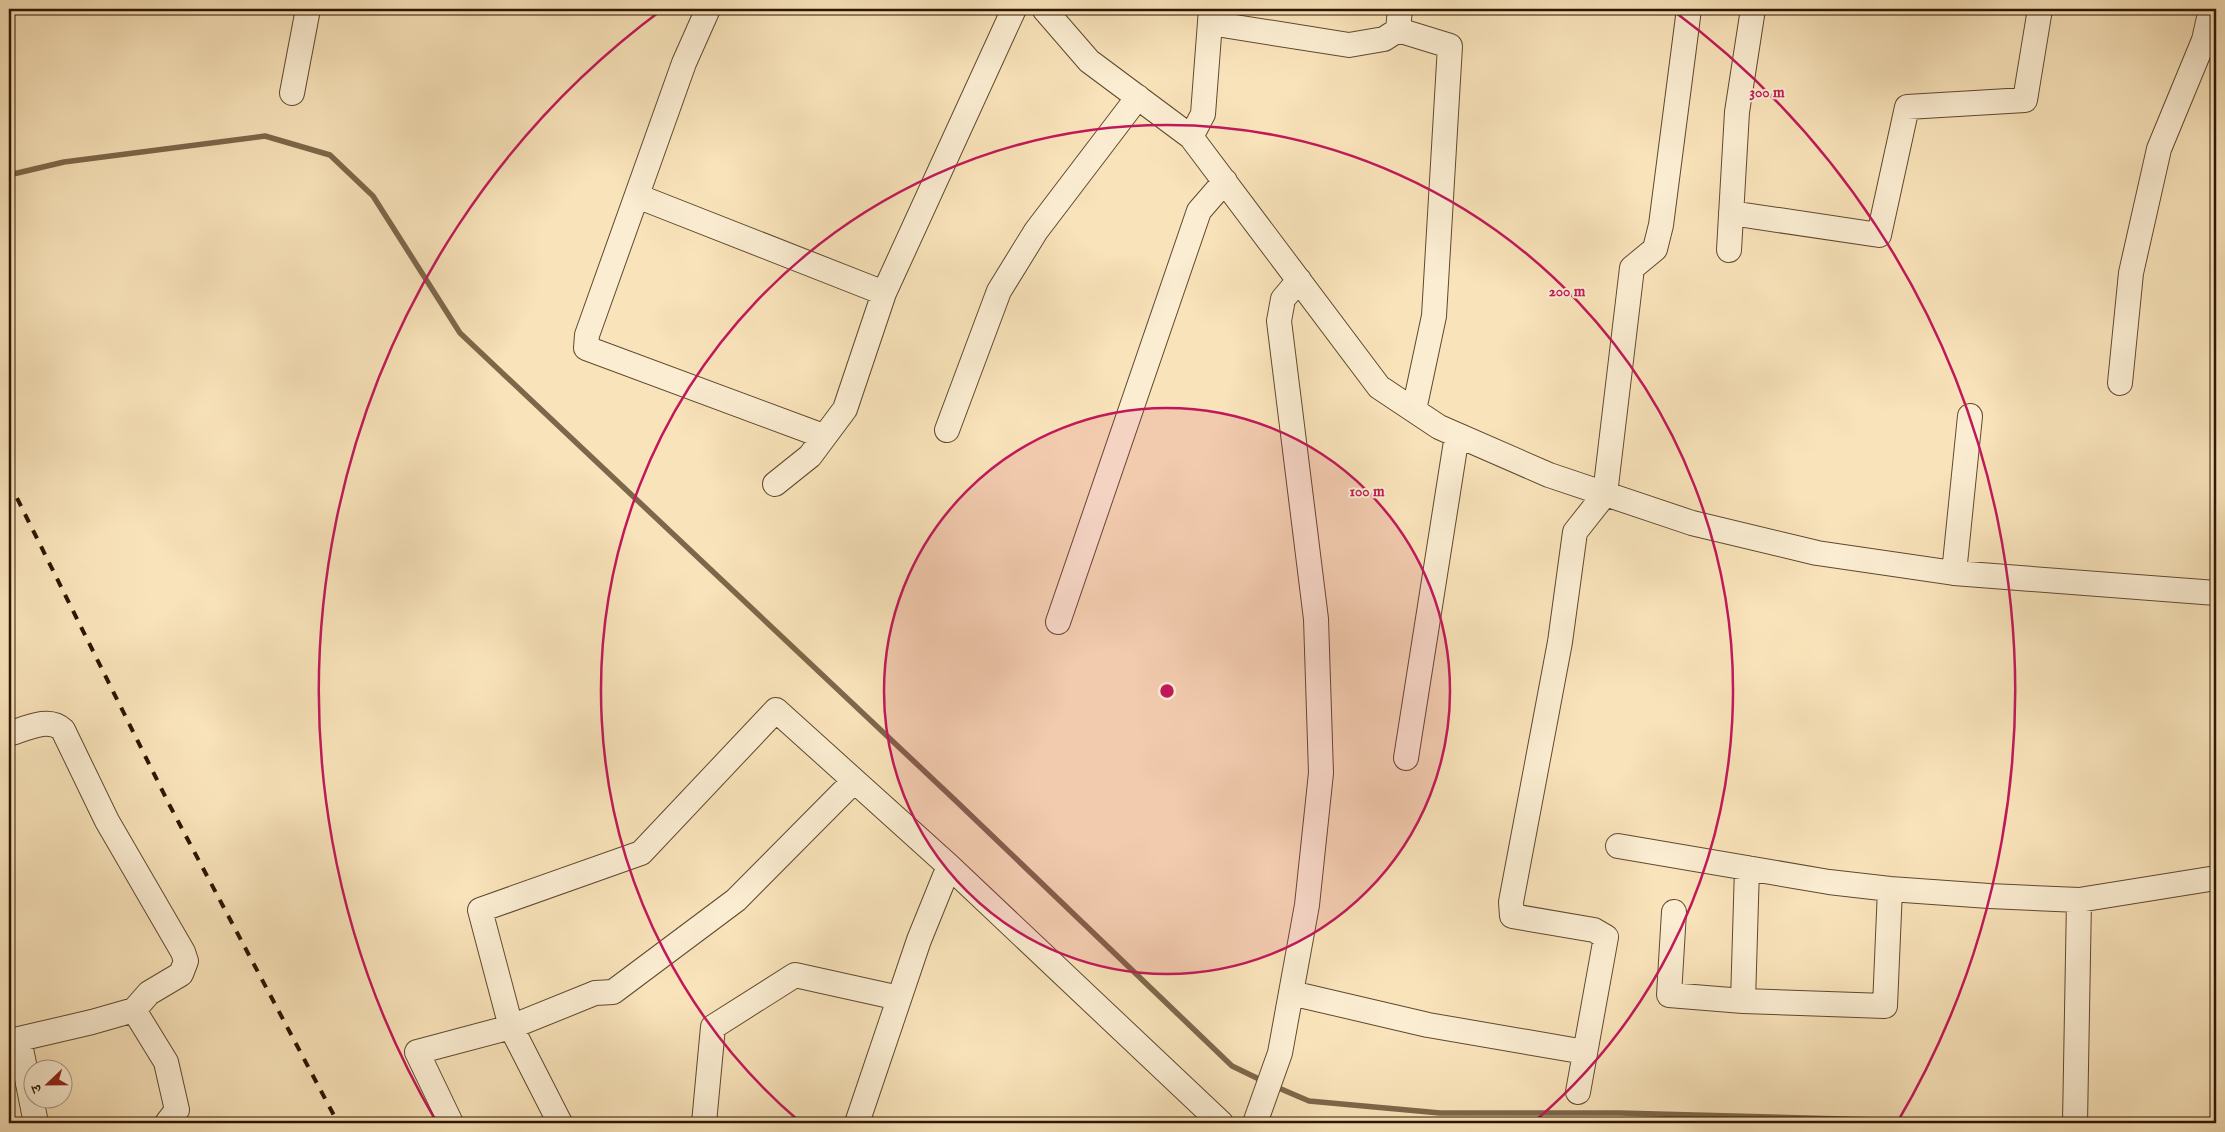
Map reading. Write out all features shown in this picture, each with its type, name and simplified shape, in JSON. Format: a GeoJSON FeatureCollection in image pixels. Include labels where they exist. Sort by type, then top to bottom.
{"type":"FeatureCollection","features":[{"type":"Feature","properties":{"kind":"street"},"geometry":{"type":"LineString","coordinates":[[292,93],[308,9]]}},
{"type":"Feature","properties":{"kind":"street"},"geometry":{"type":"LineString","coordinates":[[708,9],[684,63],[587,335],[586,348],[823,436]]}},
{"type":"Feature","properties":{"kind":"street"},"geometry":{"type":"LineString","coordinates":[[775,484],[810,456],[823,436],[845,409],[884,293],[1014,9]]}},
{"type":"Feature","properties":{"kind":"street"},"geometry":{"type":"LineString","coordinates":[[1044,9],[1089,61],[1191,137],[1379,387],[1439,427],[1549,475],[1692,523],[1818,553],[1954,573],[2216,593]]}},
{"type":"Feature","properties":{"kind":"street"},"geometry":{"type":"LineString","coordinates":[[1578,1092],[1606,937],[1594,930],[1512,916],[1511,902],[1560,642],[1575,532],[1605,494],[1632,268],[1655,249],[1661,225],[1689,9]]}},
{"type":"Feature","properties":{"kind":"street"},"geometry":{"type":"LineString","coordinates":[[1729,250],[1737,112],[1753,9]]}},
{"type":"Feature","properties":{"kind":"street"},"geometry":{"type":"LineString","coordinates":[[1731,213],[1879,235],[1908,107],[2025,100],[2040,9]]}},
{"type":"Feature","properties":{"kind":"street"},"geometry":{"type":"LineString","coordinates":[[2120,383],[2132,273],[2159,149],[2204,40],[2211,9]]}},
{"type":"Feature","properties":{"kind":"street"},"geometry":{"type":"LineString","coordinates":[[1191,137],[1203,114],[1210,16],[1349,45],[1384,39],[1399,19],[1450,46],[1434,316],[1414,410]]}},
{"type":"Feature","properties":{"kind":"street"},"geometry":{"type":"LineString","coordinates":[[947,430],[999,292],[1036,231],[1138,97]]}},
{"type":"Feature","properties":{"kind":"street"},"geometry":{"type":"LineString","coordinates":[[1058,622],[1200,211],[1225,181]]}},
{"type":"Feature","properties":{"kind":"street"},"geometry":{"type":"LineString","coordinates":[[637,196],[884,293]]}},
{"type":"Feature","properties":{"kind":"street"},"geometry":{"type":"LineString","coordinates":[[1256,1119],[1280,1053],[1306,905],[1321,772],[1316,619],[1279,320],[1279,310],[1283,299],[1299,280]]}},
{"type":"Feature","properties":{"kind":"street"},"geometry":{"type":"LineString","coordinates":[[1954,573],[1970,416]]}},
{"type":"Feature","properties":{"kind":"street"},"geometry":{"type":"LineString","coordinates":[[1406,758],[1457,435]]}},
{"type":"Feature","properties":{"kind":"street"},"geometry":{"type":"LineString","coordinates":[[560,1123],[511,1027],[480,910],[641,853],[776,710],[948,866],[1221,1123]]}},
{"type":"Feature","properties":{"kind":"street"},"geometry":{"type":"LineString","coordinates":[[9,734],[50,723],[58,724],[63,730],[107,821],[183,952],[186,961],[182,974],[149,993],[134,1010],[19,1039],[36,1123]]}},
{"type":"Feature","properties":{"kind":"street"},"geometry":{"type":"LineString","coordinates":[[451,1123],[418,1052],[511,1027],[595,993],[613,992],[736,900],[854,781]]}},
{"type":"Feature","properties":{"kind":"street"},"geometry":{"type":"LineString","coordinates":[[1618,846],[1829,882],[1890,890],[2079,900],[2216,878]]}},
{"type":"Feature","properties":{"kind":"street"},"geometry":{"type":"LineString","coordinates":[[858,1123],[918,940],[948,866]]}},
{"type":"Feature","properties":{"kind":"street"},"geometry":{"type":"LineString","coordinates":[[1744,1001],[1747,868]]}},
{"type":"Feature","properties":{"kind":"street"},"geometry":{"type":"LineString","coordinates":[[1674,912],[1669,995],[1744,1001],[1885,1006],[1890,890]]}},
{"type":"Feature","properties":{"kind":"street"},"geometry":{"type":"LineString","coordinates":[[2074,1123],[2079,900]]}},
{"type":"Feature","properties":{"kind":"street"},"geometry":{"type":"LineString","coordinates":[[704,1123],[713,1027],[786,980],[795,975],[899,998]]}},
{"type":"Feature","properties":{"kind":"street"},"geometry":{"type":"LineString","coordinates":[[1291,993],[1428,1025],[1585,1052]]}},
{"type":"Feature","properties":{"kind":"street"},"geometry":{"type":"LineString","coordinates":[[134,1010],[166,1062],[177,1110],[167,1123]]}},
{"type":"Feature","properties":{"kind":"waterway"},"geometry":{"type":"LineString","coordinates":[[9,175],[64,162],[265,136],[330,155],[373,196],[460,333],[956,801],[1232,1066],[1263,1081]]}},
{"type":"Feature","properties":{"kind":"waterway"},"geometry":{"type":"LineString","coordinates":[[1274,1086],[1309,1101],[1440,1113],[1620,1113],[1992,1123]]}},
{"type":"Feature","properties":{"kind":"railway"},"geometry":{"type":"LineString","coordinates":[[9,482],[170,806],[338,1123]]}}]}
